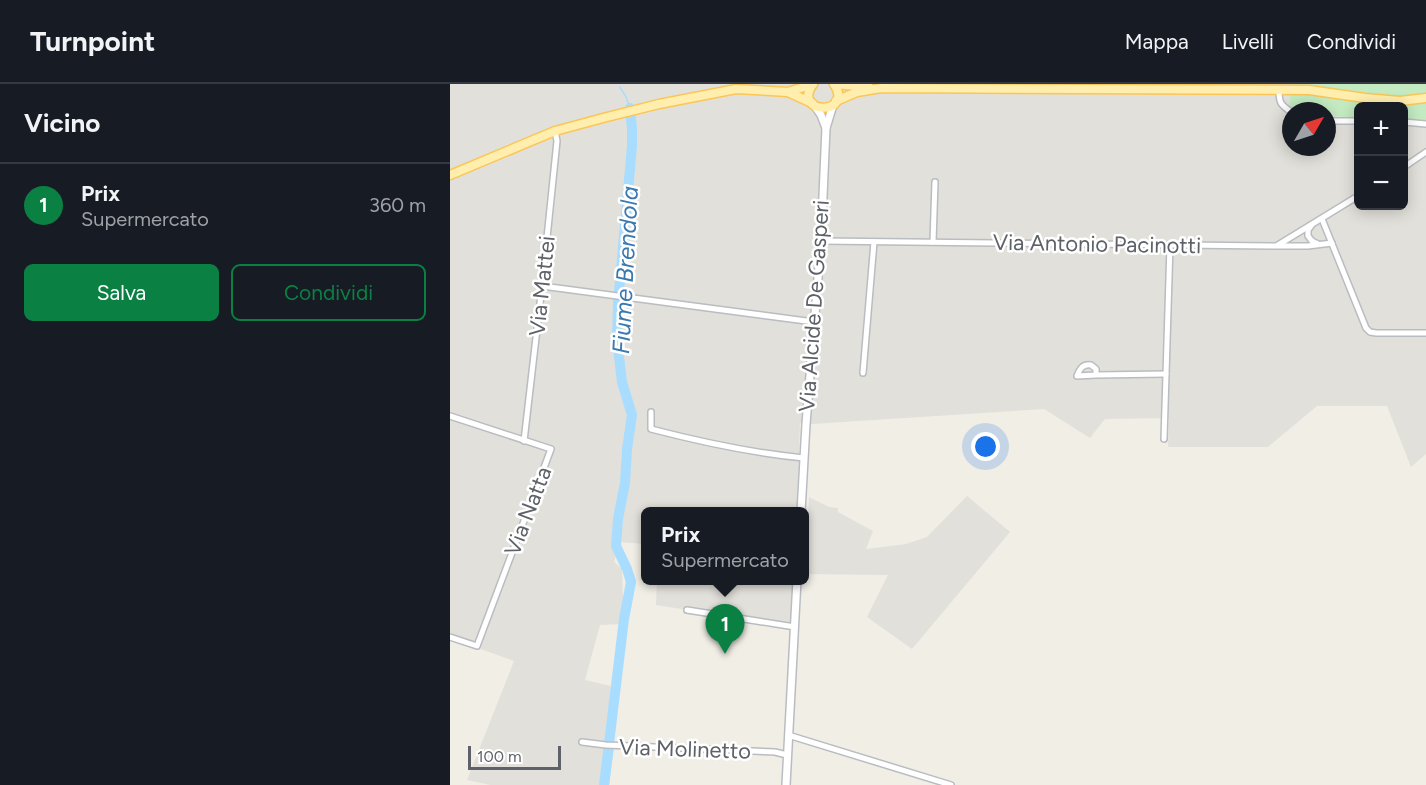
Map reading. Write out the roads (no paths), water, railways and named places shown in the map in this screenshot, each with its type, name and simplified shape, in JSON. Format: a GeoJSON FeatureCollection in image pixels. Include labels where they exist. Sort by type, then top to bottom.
{"type":"FeatureCollection","features":[{"type":"Feature","properties":{"kind":"main road"},"geometry":{"type":"LineString","coordinates":[[450,175],[555,131],[641,108],[736,89],[788,92],[813,84]]}},
{"type":"Feature","properties":{"kind":"main road"},"geometry":{"type":"LineString","coordinates":[[813,84],[809,97],[821,115],[826,128]]}},
{"type":"Feature","properties":{"kind":"main road"},"geometry":{"type":"LineString","coordinates":[[835,103],[838,95],[834,84],[881,88],[1279,89],[1309,90],[1400,101],[1426,98]]}},
{"type":"Feature","properties":{"kind":"main road"},"geometry":{"type":"LineString","coordinates":[[788,92],[824,109],[856,92],[881,88]]}},
{"type":"Feature","properties":{"kind":"main road","name":"Via Alcide De Gasperi"},"geometry":{"type":"LineString","coordinates":[[801,507],[821,241],[826,128],[835,103]]}},
{"type":"Feature","properties":{"kind":"main road"},"geometry":{"type":"LineString","coordinates":[[786,785],[797,585]]}},
{"type":"Feature","properties":{"kind":"street"},"geometry":{"type":"LineString","coordinates":[[1279,89],[1282,106]]}},
{"type":"Feature","properties":{"kind":"street"},"geometry":{"type":"LineString","coordinates":[[1336,121],[1354,121]]}},
{"type":"Feature","properties":{"kind":"street"},"geometry":{"type":"LineString","coordinates":[[1408,122],[1426,124]]}},
{"type":"Feature","properties":{"kind":"street","name":"Via Mattei"},"geometry":{"type":"LineString","coordinates":[[524,441],[557,141],[555,131]]}},
{"type":"Feature","properties":{"kind":"street"},"geometry":{"type":"LineString","coordinates":[[1408,164],[1426,152]]}},
{"type":"Feature","properties":{"kind":"street"},"geometry":{"type":"LineString","coordinates":[[933,242],[935,182]]}},
{"type":"Feature","properties":{"kind":"street"},"geometry":{"type":"LineString","coordinates":[[1277,246],[1354,199]]}},
{"type":"Feature","properties":{"kind":"street"},"geometry":{"type":"LineString","coordinates":[[1322,219],[1363,322],[1370,332],[1426,333]]}},
{"type":"Feature","properties":{"kind":"street"},"geometry":{"type":"LineString","coordinates":[[1313,225],[1308,230],[1308,237],[1319,244]]}},
{"type":"Feature","properties":{"kind":"street","name":"Via Antonio Pacinotti"},"geometry":{"type":"LineString","coordinates":[[821,241],[1277,246],[1332,243]]}},
{"type":"Feature","properties":{"kind":"street"},"geometry":{"type":"LineString","coordinates":[[863,373],[874,242]]}},
{"type":"Feature","properties":{"kind":"street"},"geometry":{"type":"LineString","coordinates":[[1164,439],[1170,245]]}},
{"type":"Feature","properties":{"kind":"street"},"geometry":{"type":"LineString","coordinates":[[542,286],[814,322]]}},
{"type":"Feature","properties":{"kind":"street"},"geometry":{"type":"LineString","coordinates":[[1096,375],[1166,374]]}},
{"type":"Feature","properties":{"kind":"street"},"geometry":{"type":"LineString","coordinates":[[651,412],[651,429],[687,439],[761,453],[804,458]]}},
{"type":"Feature","properties":{"kind":"street","name":"Via Natta"},"geometry":{"type":"LineString","coordinates":[[450,416],[551,449],[477,646],[450,637]]}},
{"type":"Feature","properties":{"kind":"street"},"geometry":{"type":"LineString","coordinates":[[687,610],[795,627]]}},
{"type":"Feature","properties":{"kind":"street"},"geometry":{"type":"LineString","coordinates":[[788,735],[951,785]]}},
{"type":"Feature","properties":{"kind":"street","name":"Via Molinetto"},"geometry":{"type":"LineString","coordinates":[[582,742],[613,746],[787,755]]}},
{"type":"Feature","properties":{"kind":"water"},"geometry":{"type":"Polygon","coordinates":[[[605,747],[614,747],[609,785],[601,785],[605,747]]]}},
{"type":"Feature","properties":{"kind":"waterway"},"geometry":{"type":"LineString","coordinates":[[620,87],[630,108]]}},
{"type":"Feature","properties":{"kind":"waterway","name":"Fiume Brendola"},"geometry":{"type":"LineString","coordinates":[[604,785],[624,619],[631,582],[616,546],[632,415],[622,382],[617,340],[618,303],[632,146],[630,108]]}},
{"type":"Feature","properties":{"kind":"place","name":"Prix"},"geometry":{"type":"Point","coordinates":[725,654]}}]}
